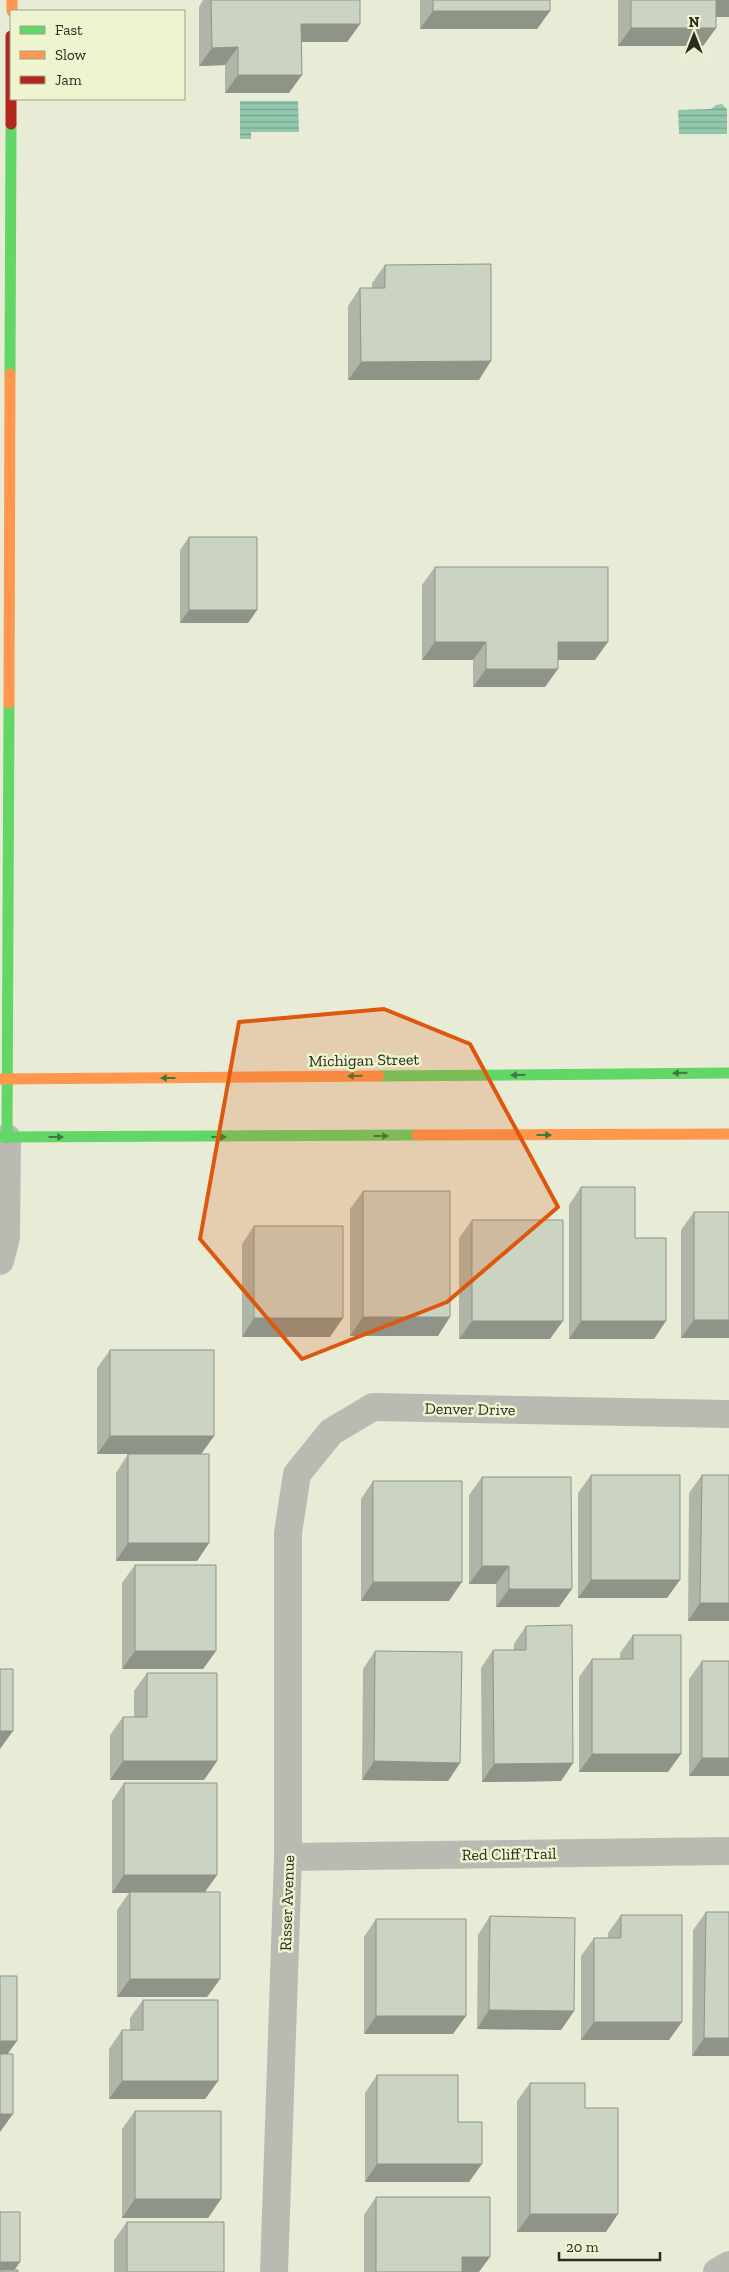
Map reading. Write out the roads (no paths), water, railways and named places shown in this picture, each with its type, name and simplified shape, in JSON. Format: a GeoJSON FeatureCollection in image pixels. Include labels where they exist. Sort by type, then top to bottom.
{"type":"FeatureCollection","features":[{"type":"Feature","properties":{"kind":"street"},"geometry":{"type":"LineString","coordinates":[[0,1261],[6,1236],[4,1079],[11,100]]}},
{"type":"Feature","properties":{"kind":"street","name":"Michigan Street"},"geometry":{"type":"LineString","coordinates":[[4,1079],[729,1073]]}},
{"type":"Feature","properties":{"kind":"street"},"geometry":{"type":"LineString","coordinates":[[4,1137],[729,1134]]}},
{"type":"Feature","properties":{"kind":"street","name":"Denver Drive"},"geometry":{"type":"LineString","coordinates":[[288,1533],[297,1474],[331,1432],[373,1406],[729,1414]]}},
{"type":"Feature","properties":{"kind":"street","name":"Risser Avenue"},"geometry":{"type":"LineString","coordinates":[[274,2272],[288,1857],[288,1533]]}},
{"type":"Feature","properties":{"kind":"street","name":"Red Cliff Trail"},"geometry":{"type":"LineString","coordinates":[[288,1857],[729,1851]]}},
{"type":"Feature","properties":{"kind":"street"},"geometry":{"type":"LineString","coordinates":[[717,2272],[729,2266]]}}]}
